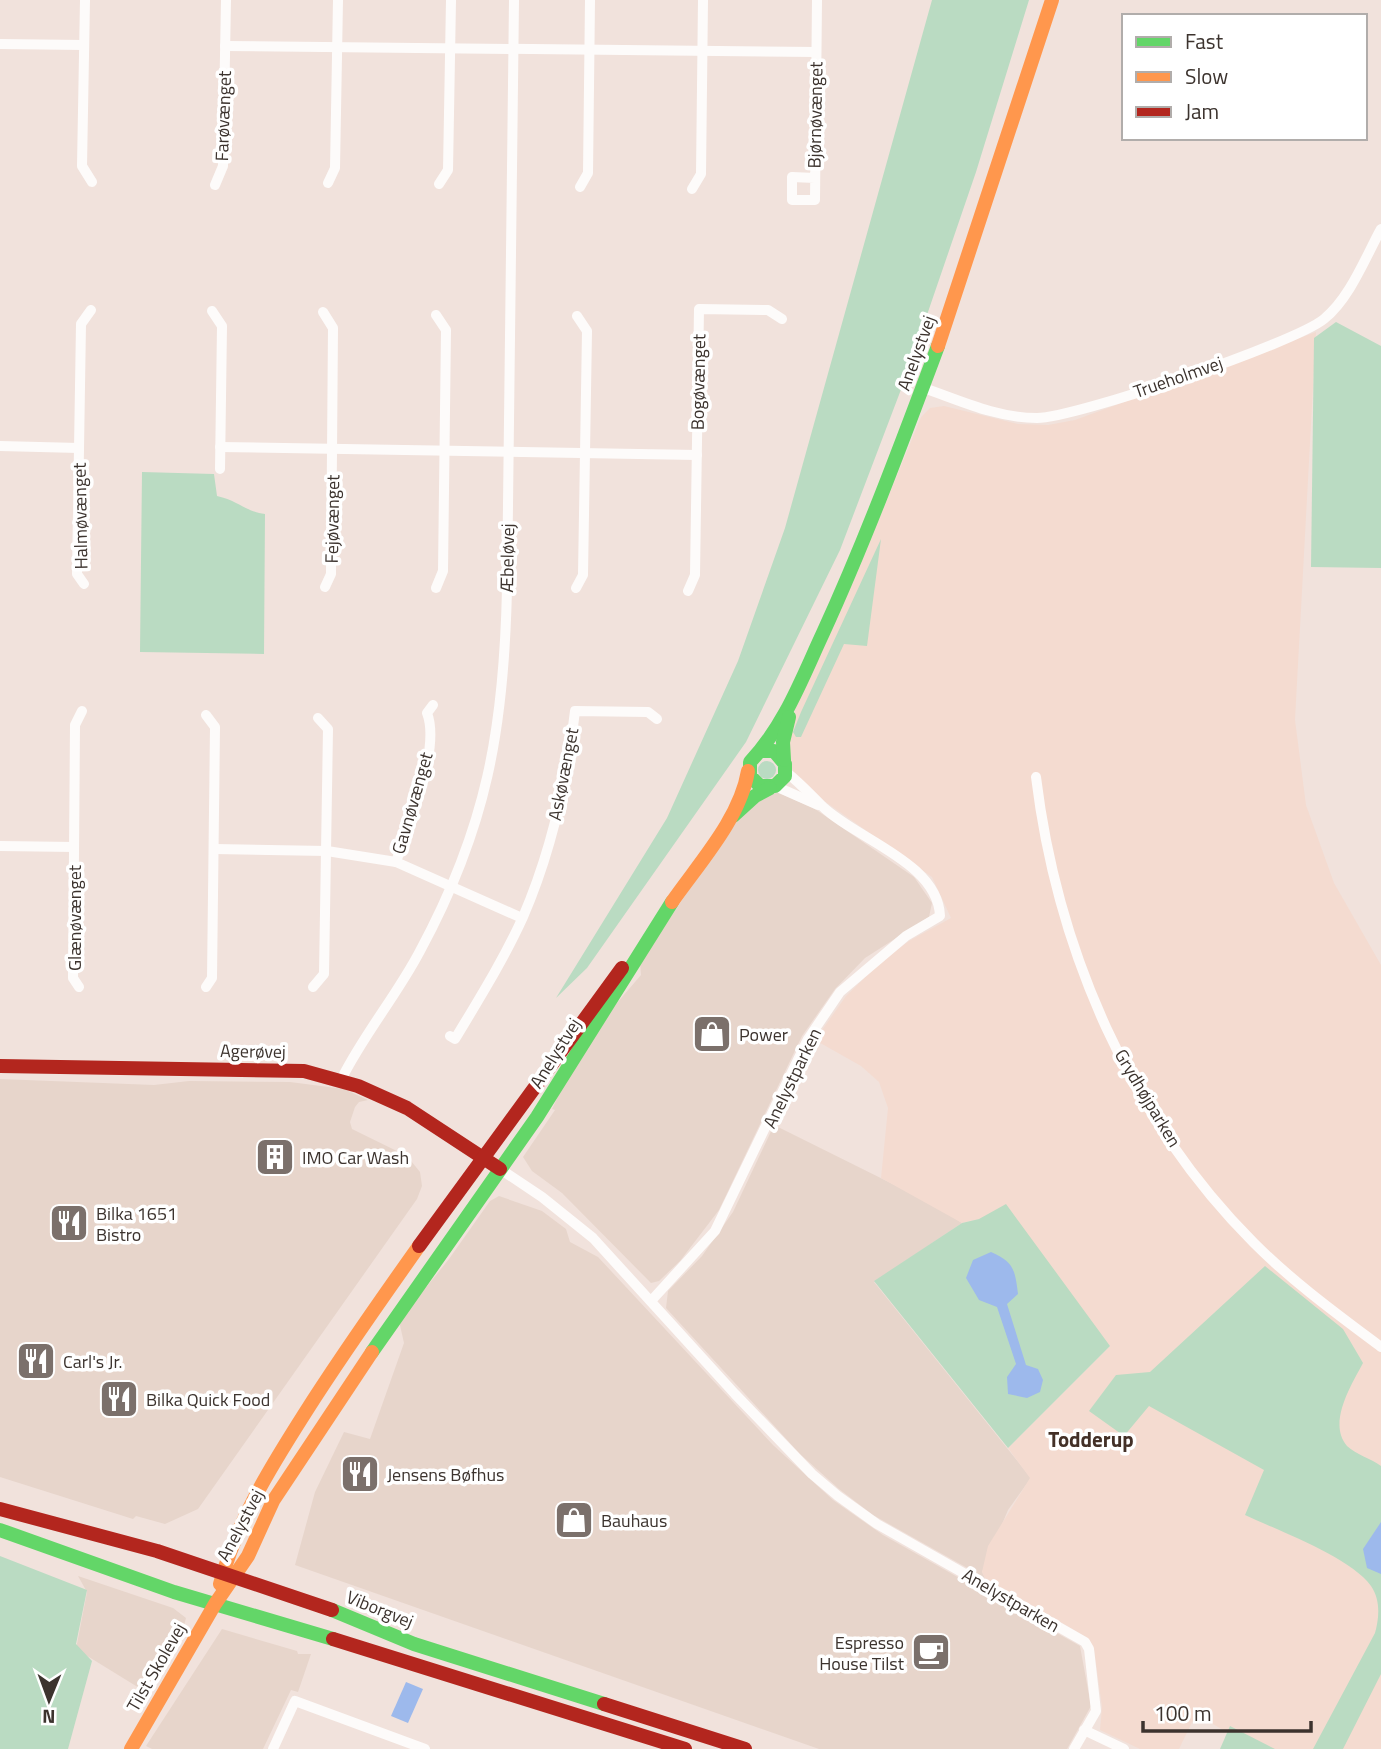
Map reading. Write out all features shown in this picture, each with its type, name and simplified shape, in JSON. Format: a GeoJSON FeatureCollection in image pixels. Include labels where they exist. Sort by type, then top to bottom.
{"type":"FeatureCollection","features":[{"type":"Feature","properties":{"kind":"street"},"geometry":{"type":"LineString","coordinates":[[85,0],[82,166],[92,182]]}},
{"type":"Feature","properties":{"kind":"street","name":"Farøvænget"},"geometry":{"type":"LineString","coordinates":[[215,185],[223,166],[226,0]]}},
{"type":"Feature","properties":{"kind":"street"},"geometry":{"type":"LineString","coordinates":[[328,183],[335,168],[338,0]]}},
{"type":"Feature","properties":{"kind":"street"},"geometry":{"type":"LineString","coordinates":[[439,184],[448,170],[452,0]]}},
{"type":"Feature","properties":{"kind":"street","name":"Æbeløvej"},"geometry":{"type":"LineString","coordinates":[[342,1078],[419,954],[453,886],[484,796],[502,703],[509,452],[514,0]]}},
{"type":"Feature","properties":{"kind":"street"},"geometry":{"type":"LineString","coordinates":[[580,187],[587,173],[590,0]]}},
{"type":"Feature","properties":{"kind":"street"},"geometry":{"type":"LineString","coordinates":[[692,189],[701,174],[703,0]]}},
{"type":"Feature","properties":{"kind":"street","name":"Bjørnøvænget"},"geometry":{"type":"LineString","coordinates":[[815,178],[817,0]]}},
{"type":"Feature","properties":{"kind":"street","name":"Anelystvej"},"geometry":{"type":"LineString","coordinates":[[760,751],[788,709],[866,538],[924,388],[1052,0]]}},
{"type":"Feature","properties":{"kind":"street"},"geometry":{"type":"LineString","coordinates":[[0,44],[84,45]]}},
{"type":"Feature","properties":{"kind":"street","name":"Farøvænget"},"geometry":{"type":"LineString","coordinates":[[225,46],[513,50]]}},
{"type":"Feature","properties":{"kind":"street","name":"Bjørnøvænget"},"geometry":{"type":"LineString","coordinates":[[513,50],[816,52]]}},
{"type":"Feature","properties":{"kind":"street","name":"Trueholmvej"},"geometry":{"type":"LineString","coordinates":[[924,388],[995,413],[1045,418],[1069,414],[1182,376],[1302,332],[1325,318],[1339,303],[1381,229]]}},
{"type":"Feature","properties":{"kind":"street","name":"Bogøvænget"},"geometry":{"type":"LineString","coordinates":[[688,591],[695,575],[699,309],[768,310],[782,319]]}},
{"type":"Feature","properties":{"kind":"street","name":"Halmøvænget"},"geometry":{"type":"LineString","coordinates":[[84,584],[77,574],[81,324],[90,310]]}},
{"type":"Feature","properties":{"kind":"street"},"geometry":{"type":"LineString","coordinates":[[212,311],[222,326],[220,469]]}},
{"type":"Feature","properties":{"kind":"street","name":"Fejøvænget"},"geometry":{"type":"LineString","coordinates":[[323,312],[333,328],[331,574],[325,587]]}},
{"type":"Feature","properties":{"kind":"street"},"geometry":{"type":"LineString","coordinates":[[436,315],[446,330],[443,571],[436,588]]}},
{"type":"Feature","properties":{"kind":"street"},"geometry":{"type":"LineString","coordinates":[[576,588],[583,575],[587,331],[577,316]]}},
{"type":"Feature","properties":{"kind":"street","name":"Halmøvænget"},"geometry":{"type":"LineString","coordinates":[[0,446],[79,448]]}},
{"type":"Feature","properties":{"kind":"street","name":"Fejøvænget"},"geometry":{"type":"LineString","coordinates":[[220,447],[509,452]]}},
{"type":"Feature","properties":{"kind":"street","name":"Bogøvænget"},"geometry":{"type":"LineString","coordinates":[[509,452],[697,455]]}},
{"type":"Feature","properties":{"kind":"street","name":"Gavnøvænget"},"geometry":{"type":"LineString","coordinates":[[396,862],[425,766],[432,725],[427,713],[433,705]]}},
{"type":"Feature","properties":{"kind":"street","name":"Anelystvej"},"geometry":{"type":"LineString","coordinates":[[785,766],[783,742],[788,709]]}},
{"type":"Feature","properties":{"kind":"street","name":"Glænøvænget"},"geometry":{"type":"LineString","coordinates":[[79,987],[73,978],[75,725],[82,711]]}},
{"type":"Feature","properties":{"kind":"street","name":"Askøvænget"},"geometry":{"type":"LineString","coordinates":[[450,1036],[456,1039],[522,918],[542,864],[561,797],[575,711],[648,712],[657,719]]}},
{"type":"Feature","properties":{"kind":"street"},"geometry":{"type":"LineString","coordinates":[[206,715],[215,727],[212,978],[206,986]]}},
{"type":"Feature","properties":{"kind":"street"},"geometry":{"type":"LineString","coordinates":[[313,987],[324,974],[327,851],[328,729],[318,718]]}},
{"type":"Feature","properties":{"kind":"street"},"geometry":{"type":"LineString","coordinates":[[760,751],[774,751],[785,766],[772,787],[755,784],[748,771],[750,762],[760,751]]}},
{"type":"Feature","properties":{"kind":"street","name":"Anelystparken"},"geometry":{"type":"LineString","coordinates":[[785,766],[821,806]]}},
{"type":"Feature","properties":{"kind":"street","name":"Anelystvej"},"geometry":{"type":"LineString","coordinates":[[228,1574],[248,1556],[273,1501],[355,1376],[555,1089],[666,911],[729,818],[745,788],[748,771]]}},
{"type":"Feature","properties":{"kind":"street","name":"Grydhøjparken"},"geometry":{"type":"LineString","coordinates":[[1035,777],[1055,887],[1089,992],[1135,1082],[1168,1137],[1252,1241],[1306,1291],[1381,1347]]}},
{"type":"Feature","properties":{"kind":"street","name":"Anelystvej"},"geometry":{"type":"LineString","coordinates":[[729,818],[755,796],[772,787]]}},
{"type":"Feature","properties":{"kind":"street","name":"Anelystparken"},"geometry":{"type":"LineString","coordinates":[[651,1301],[715,1231],[808,1039],[841,992],[906,936],[940,916],[938,901],[918,872],[821,806],[772,787]]}},
{"type":"Feature","properties":{"kind":"street","name":"Glænøvænget"},"geometry":{"type":"LineString","coordinates":[[0,846],[74,846]]}},
{"type":"Feature","properties":{"kind":"street","name":"Gavnøvænget"},"geometry":{"type":"LineString","coordinates":[[215,849],[327,851],[396,862],[453,886]]}},
{"type":"Feature","properties":{"kind":"street"},"geometry":{"type":"LineString","coordinates":[[453,886],[522,918]]}},
{"type":"Feature","properties":{"kind":"street","name":"Anelystvej"},"geometry":{"type":"LineString","coordinates":[[215,1604],[228,1574],[232,1539],[278,1457],[383,1296],[643,938],[666,911]]}},
{"type":"Feature","properties":{"kind":"street","name":"Agerøvej"},"geometry":{"type":"LineString","coordinates":[[0,1066],[304,1071],[342,1078],[408,1108],[500,1169]]}},
{"type":"Feature","properties":{"kind":"street","name":"Anelystparken"},"geometry":{"type":"LineString","coordinates":[[500,1169],[542,1197],[593,1238],[812,1474],[838,1496],[877,1524],[1085,1642],[1089,1649],[1097,1704],[1074,1749]]}},
{"type":"Feature","properties":{"kind":"street","name":"Viborgvej"},"geometry":{"type":"LineString","coordinates":[[0,1509],[228,1574],[337,1612],[414,1643],[745,1749]]}},
{"type":"Feature","properties":{"kind":"street"},"geometry":{"type":"LineString","coordinates":[[0,1530],[215,1604],[385,1653],[685,1749]]}},
{"type":"Feature","properties":{"kind":"street","name":"Tilst Skolevej"},"geometry":{"type":"LineString","coordinates":[[131,1749],[215,1604]]}},
{"type":"Feature","properties":{"kind":"street"},"geometry":{"type":"LineString","coordinates":[[273,1749],[295,1701],[425,1749]]}},
{"type":"Feature","properties":{"kind":"street"},"geometry":{"type":"LineString","coordinates":[[1084,1730],[1124,1749]]}},
{"type":"Feature","properties":{"kind":"shaded area"},"geometry":{"type":"Polygon","coordinates":[[[1316,332],[1295,720],[1306,805],[1334,883],[1381,965],[1381,1749],[1245,1749],[1245,1743],[1196,1714],[1179,1749],[1140,1749],[1100,1730],[1102,1707],[1094,1649],[1088,1638],[985,1578],[982,1572],[988,1546],[1030,1478],[1008,1448],[1110,1346],[979,1219],[962,1223],[881,1178],[888,1108],[879,1082],[861,1066],[815,1040],[846,996],[881,962],[909,941],[951,918],[932,877],[803,786],[793,771],[788,752],[795,708],[855,578],[921,417],[930,408],[944,406],[1018,424],[1048,425],[1075,420],[1316,332]]]}},
{"type":"Feature","properties":{"kind":"shaded area"},"geometry":{"type":"Polygon","coordinates":[[[777,792],[815,809],[914,877],[932,903],[929,917],[865,958],[835,989],[802,1036],[719,1210],[680,1261],[659,1281],[651,1283],[562,1193],[532,1171],[523,1157],[555,1110],[552,1109],[565,1082],[604,1018],[641,975],[640,963],[731,827],[749,806],[766,794],[777,792]]]}},
{"type":"Feature","properties":{"kind":"shaded area"},"geometry":{"type":"Polygon","coordinates":[[[0,1079],[154,1085],[189,1081],[290,1082],[344,1089],[368,1100],[359,1102],[355,1107],[350,1122],[352,1129],[407,1156],[420,1172],[422,1186],[417,1199],[198,1509],[165,1524],[136,1516],[133,1519],[0,1477],[0,1079]]]}},
{"type":"Feature","properties":{"kind":"shaded area"},"geometry":{"type":"Polygon","coordinates":[[[774,1125],[935,1205],[962,1223],[874,1282],[1031,1478],[1008,1510],[982,1572],[985,1578],[873,1515],[839,1489],[800,1454],[666,1308],[668,1291],[702,1256],[733,1212],[774,1125]]]}},
{"type":"Feature","properties":{"kind":"shaded area"},"geometry":{"type":"Polygon","coordinates":[[[499,1196],[542,1211],[566,1229],[570,1242],[598,1257],[773,1445],[833,1500],[883,1535],[1080,1646],[1091,1706],[1067,1749],[819,1749],[295,1565],[315,1492],[344,1432],[370,1439],[404,1343],[399,1321],[449,1259],[490,1201],[499,1196]]]}},
{"type":"Feature","properties":{"kind":"shaded area"},"geometry":{"type":"Polygon","coordinates":[[[78,1576],[173,1608],[186,1618],[179,1645],[149,1694],[76,1649],[87,1592],[78,1576]]]}},
{"type":"Feature","properties":{"kind":"shaded area"},"geometry":{"type":"Polygon","coordinates":[[[222,1629],[297,1651],[298,1654],[311,1654],[298,1692],[291,1690],[263,1749],[152,1749],[146,1746],[222,1629]]]}},
{"type":"Feature","properties":{"kind":"green space"},"geometry":{"type":"Polygon","coordinates":[[[932,0],[1029,0],[976,172],[905,379],[840,550],[746,742],[587,968],[556,998],[667,818],[738,661],[785,528],[932,0]]]}},
{"type":"Feature","properties":{"kind":"green space"},"geometry":{"type":"Polygon","coordinates":[[[1336,322],[1381,346],[1381,568],[1311,567],[1314,338],[1336,322]]]}},
{"type":"Feature","properties":{"kind":"green space"},"geometry":{"type":"Polygon","coordinates":[[[142,472],[214,474],[217,496],[265,514],[264,654],[140,652],[142,472]]]}},
{"type":"Feature","properties":{"kind":"green space"},"geometry":{"type":"Polygon","coordinates":[[[881,539],[867,646],[844,644],[801,737],[796,737],[793,732],[801,712],[881,539]]]}},
{"type":"Feature","properties":{"kind":"green space"},"geometry":{"type":"Polygon","coordinates":[[[763,761],[771,761],[776,770],[774,777],[763,779],[758,774],[758,766],[763,761]]]}},
{"type":"Feature","properties":{"kind":"green space"},"geometry":{"type":"Polygon","coordinates":[[[1006,1204],[1110,1346],[1008,1448],[874,1281],[962,1223],[979,1219],[1006,1204]]]}},
{"type":"Feature","properties":{"kind":"green space"},"geometry":{"type":"Polygon","coordinates":[[[1265,1266],[1343,1329],[1363,1363],[1343,1404],[1340,1415],[1341,1437],[1354,1452],[1381,1466],[1381,1674],[1343,1749],[1313,1749],[1375,1633],[1378,1610],[1371,1586],[1361,1575],[1331,1555],[1245,1515],[1264,1470],[1149,1406],[1124,1436],[1089,1411],[1116,1375],[1150,1372],[1265,1266]]]}},
{"type":"Feature","properties":{"kind":"green space"},"geometry":{"type":"Polygon","coordinates":[[[0,1556],[87,1590],[76,1644],[92,1661],[68,1749],[0,1749],[0,1556]]]}},
{"type":"Feature","properties":{"kind":"green space"},"geometry":{"type":"Polygon","coordinates":[[[1230,1726],[1275,1749],[1220,1749],[1230,1726]]]}},
{"type":"Feature","properties":{"kind":"water"},"geometry":{"type":"Polygon","coordinates":[[[991,1252],[1004,1259],[1012,1268],[1018,1294],[1007,1304],[1026,1365],[1038,1369],[1043,1380],[1040,1392],[1027,1398],[1008,1394],[1007,1377],[1016,1364],[997,1307],[979,1300],[966,1278],[973,1260],[991,1252]]]}},
{"type":"Feature","properties":{"kind":"water"},"geometry":{"type":"Polygon","coordinates":[[[1381,1522],[1381,1574],[1367,1568],[1363,1549],[1381,1522]]]}},
{"type":"Feature","properties":{"kind":"water"},"geometry":{"type":"Polygon","coordinates":[[[406,1682],[423,1689],[408,1723],[391,1716],[406,1682]]]}},
{"type":"Feature","properties":{"kind":"traffic: fast"},"geometry":{"type":"LineString","coordinates":[[760,751],[774,751],[785,764],[785,776],[775,786],[760,786],[750,776],[750,762],[783,717],[839,598],[938,346]]}},
{"type":"Feature","properties":{"kind":"traffic: fast"},"geometry":{"type":"LineString","coordinates":[[784,760],[783,742],[789,717]]}},
{"type":"Feature","properties":{"kind":"traffic: fast"},"geometry":{"type":"LineString","coordinates":[[733,816],[755,796],[770,788]]}},
{"type":"Feature","properties":{"kind":"traffic: fast"},"geometry":{"type":"LineString","coordinates":[[372,1352],[537,1117],[672,902]]}},
{"type":"Feature","properties":{"kind":"traffic: fast"},"geometry":{"type":"LineString","coordinates":[[0,1530],[174,1592],[333,1639]]}},
{"type":"Feature","properties":{"kind":"traffic: fast"},"geometry":{"type":"LineString","coordinates":[[332,1610],[414,1644],[604,1704]]}},
{"type":"Feature","properties":{"kind":"traffic: slow"},"geometry":{"type":"LineString","coordinates":[[938,346],[1052,0]]}},
{"type":"Feature","properties":{"kind":"traffic: slow"},"geometry":{"type":"LineString","coordinates":[[672,902],[728,823],[744,789],[748,771]]}},
{"type":"Feature","properties":{"kind":"traffic: slow"},"geometry":{"type":"LineString","coordinates":[[220,1584],[245,1517],[267,1475],[333,1371],[419,1246]]}},
{"type":"Feature","properties":{"kind":"traffic: slow"},"geometry":{"type":"LineString","coordinates":[[131,1749],[215,1604],[248,1556],[273,1501],[372,1352]]}},
{"type":"Feature","properties":{"kind":"traffic: jam"},"geometry":{"type":"LineString","coordinates":[[419,1246],[622,968]]}},
{"type":"Feature","properties":{"kind":"traffic: jam"},"geometry":{"type":"LineString","coordinates":[[0,1066],[304,1071],[358,1086],[407,1108],[500,1169]]}},
{"type":"Feature","properties":{"kind":"traffic: jam"},"geometry":{"type":"LineString","coordinates":[[0,1509],[157,1551],[332,1610]]}},
{"type":"Feature","properties":{"kind":"traffic: jam"},"geometry":{"type":"LineString","coordinates":[[333,1639],[685,1749]]}},
{"type":"Feature","properties":{"kind":"traffic: jam"},"geometry":{"type":"LineString","coordinates":[[604,1704],[745,1749]]}},
{"type":"Feature","properties":{"kind":"place","name":"Power"},"geometry":{"type":"Point","coordinates":[712,1034]}},
{"type":"Feature","properties":{"kind":"place","name":"IMO Car Wash"},"geometry":{"type":"Point","coordinates":[275,1157]}},
{"type":"Feature","properties":{"kind":"place","name":"Bilka 1651 Bistro"},"geometry":{"type":"Point","coordinates":[69,1223]}},
{"type":"Feature","properties":{"kind":"place","name":"Carl's Jr."},"geometry":{"type":"Point","coordinates":[36,1361]}},
{"type":"Feature","properties":{"kind":"place","name":"Bilka Quick Food"},"geometry":{"type":"Point","coordinates":[119,1399]}},
{"type":"Feature","properties":{"kind":"place","name":"Jensens Bøfhus"},"geometry":{"type":"Point","coordinates":[360,1474]}},
{"type":"Feature","properties":{"kind":"place","name":"Bauhaus"},"geometry":{"type":"Point","coordinates":[574,1520]}},
{"type":"Feature","properties":{"kind":"place","name":"Espresso House Tilst"},"geometry":{"type":"Point","coordinates":[931,1652]}},
{"type":"Feature","properties":{"kind":"district","name":"Todderup"},"geometry":{"type":"Point","coordinates":[1091,1439]}}]}
